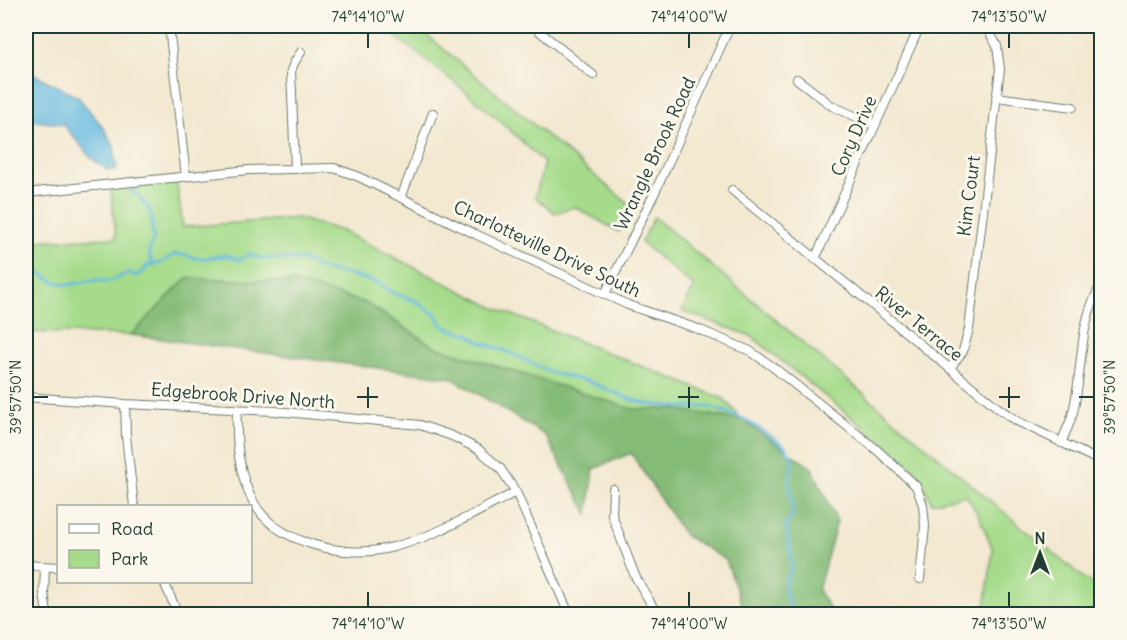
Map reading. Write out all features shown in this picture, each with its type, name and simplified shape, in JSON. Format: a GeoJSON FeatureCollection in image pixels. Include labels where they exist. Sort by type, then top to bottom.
{"type":"FeatureCollection","features":[{"type":"Feature","properties":{"kind":"street"},"geometry":{"type":"LineString","coordinates":[[90,26],[105,28],[151,26]]}},
{"type":"Feature","properties":{"kind":"street"},"geometry":{"type":"LineString","coordinates":[[169,26],[186,177]]}},
{"type":"Feature","properties":{"kind":"street"},"geometry":{"type":"LineString","coordinates":[[533,26],[593,75]]}},
{"type":"Feature","properties":{"kind":"street","name":"Wrangle Brook Road"},"geometry":{"type":"LineString","coordinates":[[605,294],[656,190],[730,26]]}},
{"type":"Feature","properties":{"kind":"street","name":"Cory Drive"},"geometry":{"type":"LineString","coordinates":[[815,260],[920,26]]}},
{"type":"Feature","properties":{"kind":"street","name":"Kim Court"},"geometry":{"type":"LineString","coordinates":[[950,368],[963,351],[969,329],[1000,69],[999,52],[986,26]]}},
{"type":"Feature","properties":{"kind":"street"},"geometry":{"type":"LineString","coordinates":[[295,168],[291,71],[301,52]]}},
{"type":"Feature","properties":{"kind":"street"},"geometry":{"type":"LineString","coordinates":[[797,79],[832,106],[875,125]]}},
{"type":"Feature","properties":{"kind":"street"},"geometry":{"type":"LineString","coordinates":[[996,97],[1073,107]]}},
{"type":"Feature","properties":{"kind":"street"},"geometry":{"type":"LineString","coordinates":[[401,198],[433,113]]}},
{"type":"Feature","properties":{"kind":"street","name":"Charlotteville Drive South"},"geometry":{"type":"LineString","coordinates":[[26,192],[249,170],[334,168],[357,176],[628,305],[698,329],[750,351],[773,367],[878,450],[912,481],[923,505],[925,526],[920,579]]}},
{"type":"Feature","properties":{"kind":"street","name":"River Terrace"},"geometry":{"type":"LineString","coordinates":[[732,190],[998,408],[1017,421],[1101,462]]}},
{"type":"Feature","properties":{"kind":"street"},"geometry":{"type":"LineString","coordinates":[[1061,442],[1073,412],[1085,322],[1093,297],[1101,284]]}},
{"type":"Feature","properties":{"kind":"street","name":"Edgebrook Drive North"},"geometry":{"type":"LineString","coordinates":[[26,397],[275,411],[420,425],[452,436],[478,449],[500,468],[516,492],[569,615]]}},
{"type":"Feature","properties":{"kind":"street"},"geometry":{"type":"LineString","coordinates":[[125,404],[134,505]]}},
{"type":"Feature","properties":{"kind":"street"},"geometry":{"type":"LineString","coordinates":[[237,409],[236,438],[239,458],[254,504],[266,518],[281,529],[300,540],[332,550],[374,551],[422,538],[516,492]]}},
{"type":"Feature","properties":{"kind":"street"},"geometry":{"type":"LineString","coordinates":[[613,489],[612,515],[634,576],[657,615]]}},
{"type":"Feature","properties":{"kind":"street"},"geometry":{"type":"LineString","coordinates":[[26,565],[57,567]]}},
{"type":"Feature","properties":{"kind":"street"},"geometry":{"type":"LineString","coordinates":[[45,567],[44,593],[47,615]]}},
{"type":"Feature","properties":{"kind":"street"},"geometry":{"type":"LineString","coordinates":[[164,583],[178,615]]}},
{"type":"Feature","properties":{"kind":"green space"},"geometry":{"type":"Polygon","coordinates":[[[382,26],[416,26],[632,207],[619,232],[575,207],[555,213],[535,197],[544,163],[486,109],[382,26]]]}},
{"type":"Feature","properties":{"kind":"green space"},"geometry":{"type":"Polygon","coordinates":[[[176,178],[183,227],[297,218],[342,231],[493,307],[724,399],[742,420],[673,409],[633,410],[433,346],[366,303],[187,278],[131,335],[26,332],[26,241],[116,238],[110,184],[176,178]]]}},
{"type":"Feature","properties":{"kind":"green space"},"geometry":{"type":"Polygon","coordinates":[[[654,217],[1101,592],[1101,614],[984,614],[993,550],[979,516],[966,495],[932,503],[916,470],[751,336],[682,311],[694,287],[641,242],[654,217]]]}},
{"type":"Feature","properties":{"kind":"green space"},"geometry":{"type":"Polygon","coordinates":[[[187,278],[294,282],[366,303],[433,346],[633,409],[673,409],[742,420],[812,468],[837,521],[818,590],[833,614],[745,614],[726,560],[684,535],[631,453],[594,469],[588,514],[545,435],[452,378],[131,335],[187,278]]]}},
{"type":"Feature","properties":{"kind":"water"},"geometry":{"type":"Polygon","coordinates":[[[26,70],[78,97],[103,127],[114,146],[117,170],[107,170],[91,158],[63,124],[26,120],[26,70]]]}},
{"type":"Feature","properties":{"kind":"waterway"},"geometry":{"type":"LineString","coordinates":[[130,189],[145,204],[151,215],[154,239],[149,252],[153,264]]}},
{"type":"Feature","properties":{"kind":"waterway"},"geometry":{"type":"LineString","coordinates":[[26,271],[38,272],[61,284],[72,284],[97,280],[110,281],[129,273],[141,274],[148,265],[161,263],[175,254],[199,259],[227,255],[239,260],[249,254],[259,258],[303,260],[321,269],[378,283],[393,293],[416,301],[437,316],[441,324],[447,328],[468,334],[480,342],[511,353],[552,373],[587,381],[647,404],[708,407],[746,420],[785,447],[793,459],[789,482],[793,512],[786,525],[792,566],[785,582],[786,596],[794,614]]}}]}
